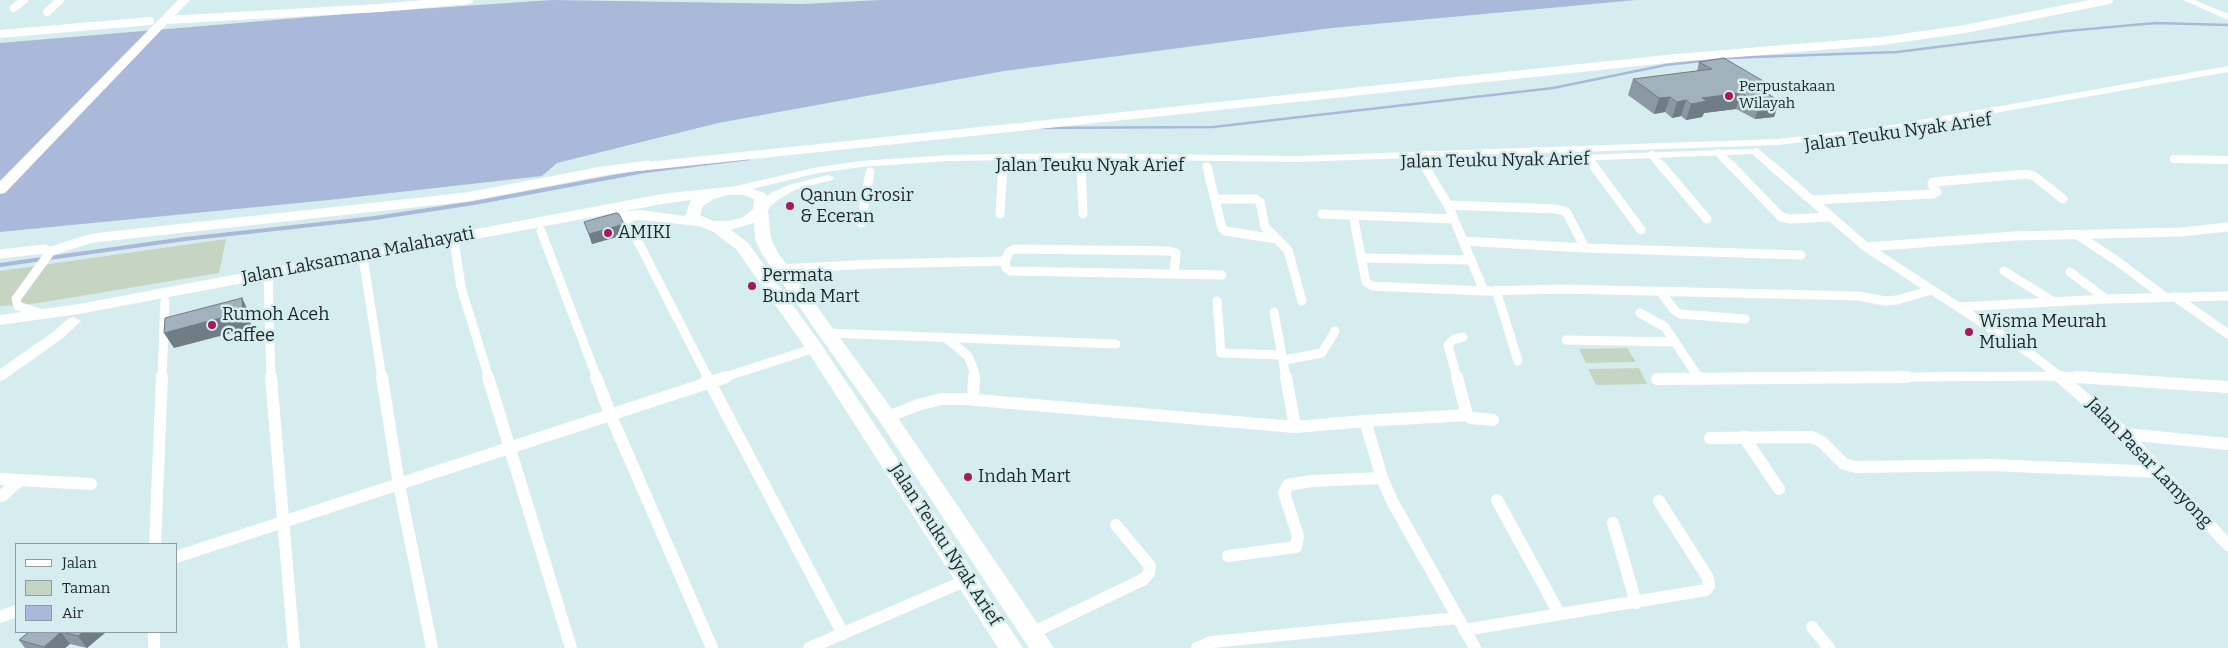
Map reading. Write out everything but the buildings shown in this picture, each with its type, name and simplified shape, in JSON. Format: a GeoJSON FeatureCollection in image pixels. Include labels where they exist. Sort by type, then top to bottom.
{"type":"FeatureCollection","features":[{"type":"Feature","properties":{"kind":"highway"},"geometry":{"type":"LineString","coordinates":[[0,175],[165,13]]}},
{"type":"Feature","properties":{"kind":"highway"},"geometry":{"type":"LineString","coordinates":[[0,190],[165,13]]}},
{"type":"Feature","properties":{"kind":"highway","name":"Jalan Laksamana Malahayati"},"geometry":{"type":"LineString","coordinates":[[0,330],[74,321],[267,278],[662,200],[722,192],[746,191],[754,193],[763,201],[762,209]]}},
{"type":"Feature","properties":{"kind":"highway"},"geometry":{"type":"LineString","coordinates":[[722,192],[701,200],[693,209],[692,214],[708,224],[738,224],[747,221],[762,209]]}},
{"type":"Feature","properties":{"kind":"highway","name":"Jalan Teuku Nyak Arief"},"geometry":{"type":"LineString","coordinates":[[762,209],[761,232],[766,247],[888,418],[1037,640]]}},
{"type":"Feature","properties":{"kind":"highway","name":"Jalan Laksamana Malahayati"},"geometry":{"type":"LineString","coordinates":[[0,320],[43,315],[364,264],[625,216],[659,216],[708,224]]}},
{"type":"Feature","properties":{"kind":"highway","name":"Jalan Teuku Nyak Arief"},"geometry":{"type":"LineString","coordinates":[[708,224],[742,246],[815,348],[1012,648]]}},
{"type":"Feature","properties":{"kind":"main road"},"geometry":{"type":"LineString","coordinates":[[2187,0],[2227,13]]}},
{"type":"Feature","properties":{"kind":"main road"},"geometry":{"type":"LineString","coordinates":[[2208,0],[2227,13]]}},
{"type":"Feature","properties":{"kind":"main road","name":"Jalan Teuku Nyak Arief"},"geometry":{"type":"LineString","coordinates":[[762,209],[784,191],[805,182],[870,172],[1003,165],[1081,164],[1207,167],[1777,142],[1875,131],[2228,70]]}},
{"type":"Feature","properties":{"kind":"main road","name":"Jalan Teuku Nyak Arief"},"geometry":{"type":"LineString","coordinates":[[722,192],[818,170],[909,160],[1015,156],[1298,162],[1422,162],[1756,152],[1887,137],[2228,78]]}},
{"type":"Feature","properties":{"kind":"main road"},"geometry":{"type":"LineString","coordinates":[[2046,102],[2057,107]]}},
{"type":"Feature","properties":{"kind":"main road"},"geometry":{"type":"LineString","coordinates":[[0,376],[58,335],[74,321]]}},
{"type":"Feature","properties":{"kind":"street"},"geometry":{"type":"LineString","coordinates":[[14,8],[23,0],[32,0]]}},
{"type":"Feature","properties":{"kind":"street"},"geometry":{"type":"LineString","coordinates":[[47,12],[60,0]]}},
{"type":"Feature","properties":{"kind":"street"},"geometry":{"type":"LineString","coordinates":[[0,34],[165,13],[380,8],[469,0]]}},
{"type":"Feature","properties":{"kind":"street"},"geometry":{"type":"LineString","coordinates":[[43,315],[28,311],[16,303],[19,295],[51,253],[93,238],[467,197],[602,171],[690,160],[1686,57],[1874,42],[1965,29],[2109,0]]}},
{"type":"Feature","properties":{"kind":"street","name":"Jalan Pasar Lamyong"},"geometry":{"type":"LineString","coordinates":[[1756,152],[1866,246],[2059,376],[2125,434],[2228,545]]}},
{"type":"Feature","properties":{"kind":"street"},"geometry":{"type":"LineString","coordinates":[[1719,153],[1781,216],[1790,219],[1830,217]]}},
{"type":"Feature","properties":{"kind":"street"},"geometry":{"type":"LineString","coordinates":[[1652,155],[1707,219]]}},
{"type":"Feature","properties":{"kind":"street"},"geometry":{"type":"LineString","coordinates":[[1588,158],[1641,230]]}},
{"type":"Feature","properties":{"kind":"street"},"geometry":{"type":"LineString","coordinates":[[2174,159],[2228,160]]}},
{"type":"Feature","properties":{"kind":"street"},"geometry":{"type":"LineString","coordinates":[[1422,162],[1448,205],[1484,291]]}},
{"type":"Feature","properties":{"kind":"street"},"geometry":{"type":"LineString","coordinates":[[1081,164],[1083,214]]}},
{"type":"Feature","properties":{"kind":"street"},"geometry":{"type":"LineString","coordinates":[[1000,214],[1003,165]]}},
{"type":"Feature","properties":{"kind":"street"},"geometry":{"type":"LineString","coordinates":[[1207,167],[1222,228],[1225,231],[1278,239]]}},
{"type":"Feature","properties":{"kind":"street"},"geometry":{"type":"LineString","coordinates":[[860,222],[870,172]]}},
{"type":"Feature","properties":{"kind":"street"},"geometry":{"type":"LineString","coordinates":[[1810,200],[1934,194],[1937,192],[1932,184],[1933,182],[2027,174],[2034,176],[2063,199]]}},
{"type":"Feature","properties":{"kind":"street"},"geometry":{"type":"LineString","coordinates":[[1215,199],[1256,199],[1260,202],[1265,226],[1288,250],[1302,300]]}},
{"type":"Feature","properties":{"kind":"street"},"geometry":{"type":"LineString","coordinates":[[1448,205],[1556,209],[1564,211],[1568,213],[1585,248]]}},
{"type":"Feature","properties":{"kind":"street"},"geometry":{"type":"LineString","coordinates":[[1322,214],[1454,219]]}},
{"type":"Feature","properties":{"kind":"street"},"geometry":{"type":"LineString","coordinates":[[1353,215],[1366,282],[1372,286],[1484,291],[1563,289],[1859,296],[1885,302],[1932,290]]}},
{"type":"Feature","properties":{"kind":"street"},"geometry":{"type":"LineString","coordinates":[[625,216],[710,383],[843,634]]}},
{"type":"Feature","properties":{"kind":"street"},"geometry":{"type":"LineString","coordinates":[[1866,246],[2015,236],[2079,236],[2181,232],[2228,227]]}},
{"type":"Feature","properties":{"kind":"street"},"geometry":{"type":"LineString","coordinates":[[541,231],[611,416],[712,648]]}},
{"type":"Feature","properties":{"kind":"street"},"geometry":{"type":"LineString","coordinates":[[2079,236],[2228,334]]}},
{"type":"Feature","properties":{"kind":"street"},"geometry":{"type":"LineString","coordinates":[[1464,241],[1585,248],[1802,255]]}},
{"type":"Feature","properties":{"kind":"street"},"geometry":{"type":"LineString","coordinates":[[455,247],[461,287],[571,648]]}},
{"type":"Feature","properties":{"kind":"street"},"geometry":{"type":"LineString","coordinates":[[0,254],[44,249],[51,253]]}},
{"type":"Feature","properties":{"kind":"street"},"geometry":{"type":"LineString","coordinates":[[1174,273],[1176,253],[1170,251],[1014,249],[1009,252],[1005,262],[1006,268],[1010,271],[1222,275]]}},
{"type":"Feature","properties":{"kind":"street"},"geometry":{"type":"LineString","coordinates":[[1361,258],[1471,260]]}},
{"type":"Feature","properties":{"kind":"street"},"geometry":{"type":"LineString","coordinates":[[781,269],[873,264],[1005,262]]}},
{"type":"Feature","properties":{"kind":"street"},"geometry":{"type":"LineString","coordinates":[[364,264],[399,485],[432,648]]}},
{"type":"Feature","properties":{"kind":"street"},"geometry":{"type":"LineString","coordinates":[[2004,271],[2054,302]]}},
{"type":"Feature","properties":{"kind":"street"},"geometry":{"type":"LineString","coordinates":[[2070,272],[2106,299]]}},
{"type":"Feature","properties":{"kind":"street"},"geometry":{"type":"LineString","coordinates":[[267,278],[271,386],[294,648]]}},
{"type":"Feature","properties":{"kind":"street"},"geometry":{"type":"LineString","coordinates":[[1496,290],[1518,361]]}},
{"type":"Feature","properties":{"kind":"street"},"geometry":{"type":"LineString","coordinates":[[1661,292],[1675,311],[1680,314],[1745,320]]}},
{"type":"Feature","properties":{"kind":"street"},"geometry":{"type":"LineString","coordinates":[[1959,307],[2106,299],[2228,296]]}},
{"type":"Feature","properties":{"kind":"street"},"geometry":{"type":"LineString","coordinates":[[155,543],[165,301]]}},
{"type":"Feature","properties":{"kind":"street"},"geometry":{"type":"LineString","coordinates":[[1217,301],[1221,353],[1283,357],[1322,354],[1335,332]]}},
{"type":"Feature","properties":{"kind":"street"},"geometry":{"type":"LineString","coordinates":[[1274,312],[1295,427]]}},
{"type":"Feature","properties":{"kind":"street"},"geometry":{"type":"LineString","coordinates":[[1640,313],[1662,324],[1699,379]]}},
{"type":"Feature","properties":{"kind":"street"},"geometry":{"type":"LineString","coordinates":[[828,333],[1116,344]]}},
{"type":"Feature","properties":{"kind":"street"},"geometry":{"type":"LineString","coordinates":[[1463,337],[1454,339],[1448,345],[1467,415]]}},
{"type":"Feature","properties":{"kind":"street"},"geometry":{"type":"LineString","coordinates":[[947,339],[968,356],[974,371],[973,399]]}},
{"type":"Feature","properties":{"kind":"street"},"geometry":{"type":"LineString","coordinates":[[1566,340],[1675,342]]}},
{"type":"Feature","properties":{"kind":"street"},"geometry":{"type":"LineString","coordinates":[[178,556],[815,348]]}},
{"type":"Feature","properties":{"kind":"street"},"geometry":{"type":"LineString","coordinates":[[1657,379],[2059,376],[2228,387]]}},
{"type":"Feature","properties":{"kind":"street"},"geometry":{"type":"LineString","coordinates":[[888,418],[921,404],[942,400],[973,399],[1295,427],[1467,415],[1471,418],[1493,420]]}},
{"type":"Feature","properties":{"kind":"street"},"geometry":{"type":"LineString","coordinates":[[1365,421],[1382,478],[1392,502],[1475,648]]}},
{"type":"Feature","properties":{"kind":"street"},"geometry":{"type":"LineString","coordinates":[[2125,434],[2228,444]]}},
{"type":"Feature","properties":{"kind":"street"},"geometry":{"type":"LineString","coordinates":[[1744,437],[1778,489]]}},
{"type":"Feature","properties":{"kind":"street"},"geometry":{"type":"LineString","coordinates":[[1710,438],[1812,437],[1822,442],[1844,464],[1856,467],[1990,465],[2160,472]]}},
{"type":"Feature","properties":{"kind":"street"},"geometry":{"type":"LineString","coordinates":[[1228,556],[1290,549],[1296,546],[1298,536],[1284,493],[1288,485],[1311,481],[1382,478]]}},
{"type":"Feature","properties":{"kind":"street"},"geometry":{"type":"LineString","coordinates":[[0,479],[91,484]]}},
{"type":"Feature","properties":{"kind":"street"},"geometry":{"type":"LineString","coordinates":[[2,496],[20,480]]}},
{"type":"Feature","properties":{"kind":"street"},"geometry":{"type":"LineString","coordinates":[[1498,500],[1559,613]]}},
{"type":"Feature","properties":{"kind":"street"},"geometry":{"type":"LineString","coordinates":[[1197,648],[1211,642],[1461,624],[1559,613],[1706,590],[1709,586],[1708,578],[1659,502]]}},
{"type":"Feature","properties":{"kind":"street"},"geometry":{"type":"LineString","coordinates":[[1613,522],[1636,602]]}},
{"type":"Feature","properties":{"kind":"street"},"geometry":{"type":"LineString","coordinates":[[1037,640],[1144,579],[1149,573],[1150,566],[1116,525]]}},
{"type":"Feature","properties":{"kind":"street"},"geometry":{"type":"LineString","coordinates":[[809,648],[968,580]]}},
{"type":"Feature","properties":{"kind":"street"},"geometry":{"type":"LineString","coordinates":[[0,617],[15,611]]}},
{"type":"Feature","properties":{"kind":"street"},"geometry":{"type":"LineString","coordinates":[[1812,627],[1829,648]]}},
{"type":"Feature","properties":{"kind":"street"},"geometry":{"type":"LineString","coordinates":[[154,633],[154,648]]}},
{"type":"Feature","properties":{"kind":"green space"},"geometry":{"type":"Polygon","coordinates":[[[226,239],[219,273],[32,304],[0,306],[0,271],[226,239]]]}},
{"type":"Feature","properties":{"kind":"green space"},"geometry":{"type":"Polygon","coordinates":[[[1627,348],[1636,362],[1586,363],[1579,349],[1627,348]]]}},
{"type":"Feature","properties":{"kind":"green space"},"geometry":{"type":"Polygon","coordinates":[[[1639,368],[1647,384],[1596,385],[1588,369],[1639,368]]]}},
{"type":"Feature","properties":{"kind":"water"},"geometry":{"type":"Polygon","coordinates":[[[552,0],[803,4],[880,0],[1636,0],[1332,28],[1004,71],[718,123],[557,163],[542,176],[329,200],[0,232],[0,43],[346,14],[552,0]]]}},
{"type":"Feature","properties":{"kind":"waterway"},"geometry":{"type":"LineString","coordinates":[[1037,128],[1213,127],[1553,88],[1666,65],[1728,58],[1897,52],[2066,31],[2156,23],[2228,25]]}},
{"type":"Feature","properties":{"kind":"waterway"},"geometry":{"type":"LineString","coordinates":[[683,167],[749,159]]}},
{"type":"Feature","properties":{"kind":"waterway"},"geometry":{"type":"LineString","coordinates":[[49,258],[185,239],[375,218],[474,203],[645,171],[694,165]]}},
{"type":"Feature","properties":{"kind":"waterway"},"geometry":{"type":"LineString","coordinates":[[0,265],[42,259]]}},
{"type":"Feature","properties":{"kind":"place","name":"Perpustakaan Wilayah"},"geometry":{"type":"Point","coordinates":[1729,96]}},
{"type":"Feature","properties":{"kind":"place","name":"Qanun Grosir & Eceran"},"geometry":{"type":"Point","coordinates":[790,206]}},
{"type":"Feature","properties":{"kind":"place","name":"AMIKI"},"geometry":{"type":"Point","coordinates":[608,233]}},
{"type":"Feature","properties":{"kind":"place","name":"Permata Bunda Mart"},"geometry":{"type":"Point","coordinates":[752,286]}},
{"type":"Feature","properties":{"kind":"place","name":"Rumoh Aceh Caffee"},"geometry":{"type":"Point","coordinates":[212,325]}},
{"type":"Feature","properties":{"kind":"place","name":"Wisma Meurah Muliah"},"geometry":{"type":"Point","coordinates":[1969,332]}},
{"type":"Feature","properties":{"kind":"place","name":"Indah Mart"},"geometry":{"type":"Point","coordinates":[968,477]}}]}
